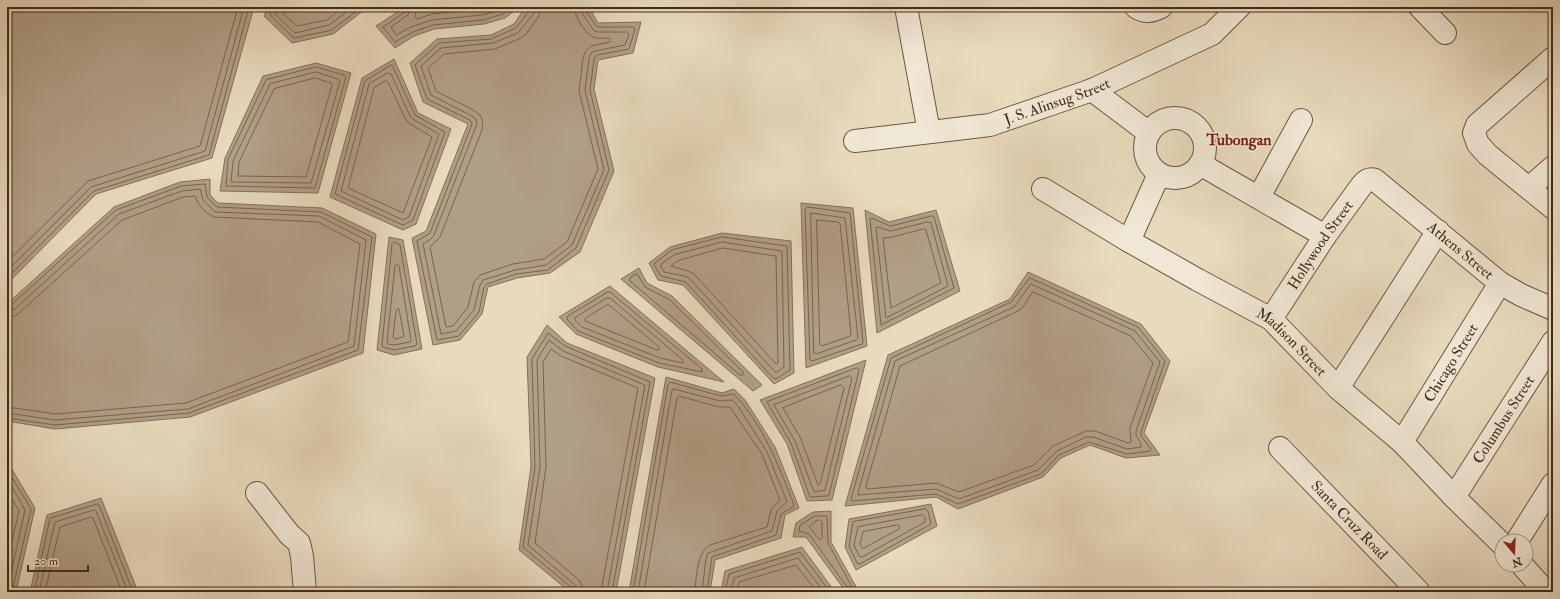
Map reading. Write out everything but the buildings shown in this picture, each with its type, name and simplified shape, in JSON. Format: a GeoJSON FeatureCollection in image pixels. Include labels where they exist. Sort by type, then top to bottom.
{"type":"FeatureCollection","features":[{"type":"Feature","properties":{"kind":"street"},"geometry":{"type":"LineString","coordinates":[[906,7],[929,132]]}},
{"type":"Feature","properties":{"kind":"street"},"geometry":{"type":"LineString","coordinates":[[1136,7],[1144,12],[1152,12],[1161,7]]}},
{"type":"Feature","properties":{"kind":"street","name":"J. S. Alinsug Street"},"geometry":{"type":"LineString","coordinates":[[855,141],[990,125],[1092,90],[1212,34],[1239,7]]}},
{"type":"Feature","properties":{"kind":"street"},"geometry":{"type":"LineString","coordinates":[[1420,7],[1445,33]]}},
{"type":"Feature","properties":{"kind":"street"},"geometry":{"type":"LineString","coordinates":[[1553,58],[1477,125],[1474,133],[1478,144],[1488,155],[1553,208]]}},
{"type":"Feature","properties":{"kind":"street"},"geometry":{"type":"LineString","coordinates":[[1092,90],[1149,133]]}},
{"type":"Feature","properties":{"kind":"street"},"geometry":{"type":"LineString","coordinates":[[1176,117],[1191,122],[1202,133],[1205,149],[1200,164],[1189,174],[1174,178],[1159,174],[1148,162],[1145,148],[1149,133],[1160,121],[1176,117]]}},
{"type":"Feature","properties":{"kind":"street"},"geometry":{"type":"LineString","coordinates":[[1259,197],[1301,120]]}},
{"type":"Feature","properties":{"kind":"street"},"geometry":{"type":"LineString","coordinates":[[1200,164],[1325,236]]}},
{"type":"Feature","properties":{"kind":"street"},"geometry":{"type":"LineString","coordinates":[[1528,188],[1553,167]]}},
{"type":"Feature","properties":{"kind":"street"},"geometry":{"type":"LineString","coordinates":[[1129,240],[1159,174]]}},
{"type":"Feature","properties":{"kind":"street","name":"Hollywood Street"},"geometry":{"type":"LineString","coordinates":[[1271,319],[1325,236],[1366,180],[1375,180]]}},
{"type":"Feature","properties":{"kind":"street","name":"Athens Street"},"geometry":{"type":"LineString","coordinates":[[1375,180],[1500,283],[1520,295],[1553,309]]}},
{"type":"Feature","properties":{"kind":"street","name":"Madison Street"},"geometry":{"type":"LineString","coordinates":[[1043,189],[1198,280],[1271,319],[1338,388],[1402,442],[1454,497],[1494,536]]}},
{"type":"Feature","properties":{"kind":"street"},"geometry":{"type":"LineString","coordinates":[[1338,388],[1438,232]]}},
{"type":"Feature","properties":{"kind":"street","name":"Chicago Street"},"geometry":{"type":"LineString","coordinates":[[1402,442],[1500,283]]}},
{"type":"Feature","properties":{"kind":"street","name":"Columbus Street"},"geometry":{"type":"LineString","coordinates":[[1454,497],[1553,342]]}},
{"type":"Feature","properties":{"kind":"street","name":"Santa Cruz Road"},"geometry":{"type":"LineString","coordinates":[[1280,448],[1419,592]]}},
{"type":"Feature","properties":{"kind":"street"},"geometry":{"type":"LineString","coordinates":[[1522,533],[1553,484]]}},
{"type":"Feature","properties":{"kind":"street"},"geometry":{"type":"LineString","coordinates":[[257,493],[289,534],[299,543],[302,556],[305,592]]}},
{"type":"Feature","properties":{"kind":"street"},"geometry":{"type":"LineString","coordinates":[[1529,573],[1546,592]]}},
{"type":"Feature","properties":{"kind":"water"},"geometry":{"type":"Polygon","coordinates":[[[7,7],[254,7],[212,158],[96,194],[7,284],[7,7]]]}},
{"type":"Feature","properties":{"kind":"water"},"geometry":{"type":"Polygon","coordinates":[[[268,7],[368,7],[333,34],[292,43],[264,16],[268,7]]]}},
{"type":"Feature","properties":{"kind":"water"},"geometry":{"type":"Polygon","coordinates":[[[405,7],[519,7],[505,18],[484,24],[434,29],[414,36],[395,48],[376,26],[405,7]]]}},
{"type":"Feature","properties":{"kind":"water"},"geometry":{"type":"Polygon","coordinates":[[[533,7],[589,7],[598,23],[641,22],[633,53],[598,60],[594,89],[614,171],[580,252],[550,273],[517,278],[488,287],[482,314],[460,340],[433,345],[412,238],[426,231],[468,124],[423,102],[410,63],[437,39],[491,35],[514,24],[524,9],[533,7]]]}},
{"type":"Feature","properties":{"kind":"water"},"geometry":{"type":"Polygon","coordinates":[[[394,59],[418,113],[451,129],[416,224],[403,230],[330,197],[362,78],[394,59]]]}},
{"type":"Feature","properties":{"kind":"water"},"geometry":{"type":"Polygon","coordinates":[[[316,63],[351,73],[318,193],[220,191],[225,158],[263,76],[316,63]]]}},
{"type":"Feature","properties":{"kind":"water"},"geometry":{"type":"Polygon","coordinates":[[[210,179],[210,195],[218,203],[322,208],[376,234],[363,353],[190,417],[55,429],[7,421],[7,304],[114,207],[180,182],[210,179]]]}},
{"type":"Feature","properties":{"kind":"water"},"geometry":{"type":"Polygon","coordinates":[[[801,203],[853,208],[867,346],[806,368],[801,203]]]}},
{"type":"Feature","properties":{"kind":"water"},"geometry":{"type":"Polygon","coordinates":[[[865,210],[889,222],[936,210],[960,291],[877,333],[865,210]]]}},
{"type":"Feature","properties":{"kind":"water"},"geometry":{"type":"Polygon","coordinates":[[[722,233],[791,241],[794,373],[774,384],[683,285],[658,280],[649,263],[670,247],[722,233]]]}},
{"type":"Feature","properties":{"kind":"water"},"geometry":{"type":"Polygon","coordinates":[[[389,237],[403,240],[422,349],[394,355],[377,350],[389,237]]]}},
{"type":"Feature","properties":{"kind":"water"},"geometry":{"type":"Polygon","coordinates":[[[639,268],[647,283],[672,296],[762,385],[753,391],[621,279],[639,268]]]}},
{"type":"Feature","properties":{"kind":"water"},"geometry":{"type":"Polygon","coordinates":[[[1028,272],[1141,324],[1170,361],[1144,433],[1160,455],[1126,458],[1090,445],[1061,458],[1043,477],[958,509],[936,497],[845,506],[888,355],[1010,299],[1028,272]]]}},
{"type":"Feature","properties":{"kind":"water"},"geometry":{"type":"Polygon","coordinates":[[[610,286],[724,382],[658,367],[576,334],[559,317],[610,286]]]}},
{"type":"Feature","properties":{"kind":"water"},"geometry":{"type":"Polygon","coordinates":[[[547,325],[567,343],[655,378],[616,592],[570,592],[519,550],[531,467],[527,357],[547,325]]]}},
{"type":"Feature","properties":{"kind":"water"},"geometry":{"type":"Polygon","coordinates":[[[866,360],[832,500],[807,501],[787,444],[760,400],[866,360]]]}},
{"type":"Feature","properties":{"kind":"water"},"geometry":{"type":"Polygon","coordinates":[[[666,377],[722,393],[734,389],[745,400],[775,447],[799,508],[785,515],[781,538],[715,560],[710,592],[629,592],[666,377]]]}},
{"type":"Feature","properties":{"kind":"water"},"geometry":{"type":"Polygon","coordinates":[[[7,461],[35,508],[16,592],[7,592],[7,461]]]}},
{"type":"Feature","properties":{"kind":"water"},"geometry":{"type":"Polygon","coordinates":[[[101,498],[138,592],[30,592],[47,515],[101,498]]]}},
{"type":"Feature","properties":{"kind":"water"},"geometry":{"type":"Polygon","coordinates":[[[931,504],[937,526],[856,570],[845,547],[849,519],[931,504]]]}},
{"type":"Feature","properties":{"kind":"water"},"geometry":{"type":"Polygon","coordinates":[[[831,511],[831,542],[859,592],[846,592],[806,537],[793,537],[796,523],[813,512],[831,511]]]}},
{"type":"Feature","properties":{"kind":"water"},"geometry":{"type":"Polygon","coordinates":[[[802,547],[835,592],[721,592],[725,571],[802,547]]]}},
{"type":"Feature","properties":{"kind":"district","name":"Tubongan"},"geometry":{"type":"Point","coordinates":[1239,140]}}]}
